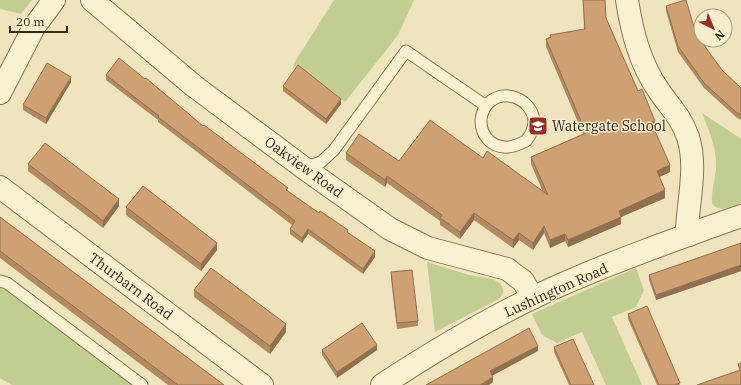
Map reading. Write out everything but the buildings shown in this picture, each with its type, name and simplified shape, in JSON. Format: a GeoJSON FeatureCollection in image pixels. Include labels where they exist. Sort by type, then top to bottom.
{"type":"FeatureCollection","features":[{"type":"Feature","properties":{"kind":"street"},"geometry":{"type":"LineString","coordinates":[[0,92],[34,26],[54,0]]}},
{"type":"Feature","properties":{"kind":"street","name":"Oakview Road"},"geometry":{"type":"LineString","coordinates":[[92,0],[194,86],[304,168],[390,229],[428,248],[507,270],[523,281],[533,298]]}},
{"type":"Feature","properties":{"kind":"street"},"geometry":{"type":"LineString","coordinates":[[627,0],[631,28],[642,63],[658,91],[676,112],[688,137],[693,164],[687,227],[689,235]]}},
{"type":"Feature","properties":{"kind":"street","name":"Thurbarn Road"},"geometry":{"type":"LineString","coordinates":[[0,188],[262,385]]}},
{"type":"Feature","properties":{"kind":"street","name":"Lushington Road"},"geometry":{"type":"LineString","coordinates":[[382,385],[439,347],[533,298],[589,273],[741,216]]}},
{"type":"Feature","properties":{"kind":"lane"},"geometry":{"type":"LineString","coordinates":[[304,168],[321,162],[334,150],[406,50],[486,106]]}},
{"type":"Feature","properties":{"kind":"lane"},"geometry":{"type":"LineString","coordinates":[[498,95],[506,95],[520,100],[529,110],[534,122],[532,133],[526,141],[504,147],[490,142],[483,134],[480,119],[486,106],[490,100],[498,95]]}},
{"type":"Feature","properties":{"kind":"lane"},"geometry":{"type":"LineString","coordinates":[[0,281],[7,283],[142,385]]}},
{"type":"Feature","properties":{"kind":"green space"},"geometry":{"type":"Polygon","coordinates":[[[0,0],[32,0],[21,14],[0,9],[0,0]]]}},
{"type":"Feature","properties":{"kind":"green space"},"geometry":{"type":"Polygon","coordinates":[[[334,0],[414,0],[398,35],[345,102],[310,75],[293,65],[334,0]]]}},
{"type":"Feature","properties":{"kind":"green space"},"geometry":{"type":"Polygon","coordinates":[[[702,113],[741,139],[741,203],[722,209],[718,208],[712,203],[716,161],[712,140],[702,113]]]}},
{"type":"Feature","properties":{"kind":"green space"},"geometry":{"type":"Polygon","coordinates":[[[427,262],[469,275],[493,279],[501,284],[503,294],[499,299],[435,332],[427,262]]]}},
{"type":"Feature","properties":{"kind":"green space"},"geometry":{"type":"Polygon","coordinates":[[[636,268],[644,290],[636,307],[612,317],[642,385],[606,385],[582,332],[557,343],[542,335],[532,314],[636,268]]]}},
{"type":"Feature","properties":{"kind":"green space"},"geometry":{"type":"Polygon","coordinates":[[[0,285],[133,385],[12,385],[0,378],[0,285]]]}},
{"type":"Feature","properties":{"kind":"place","name":"Watergate School"},"geometry":{"type":"Point","coordinates":[538,126]}}]}
